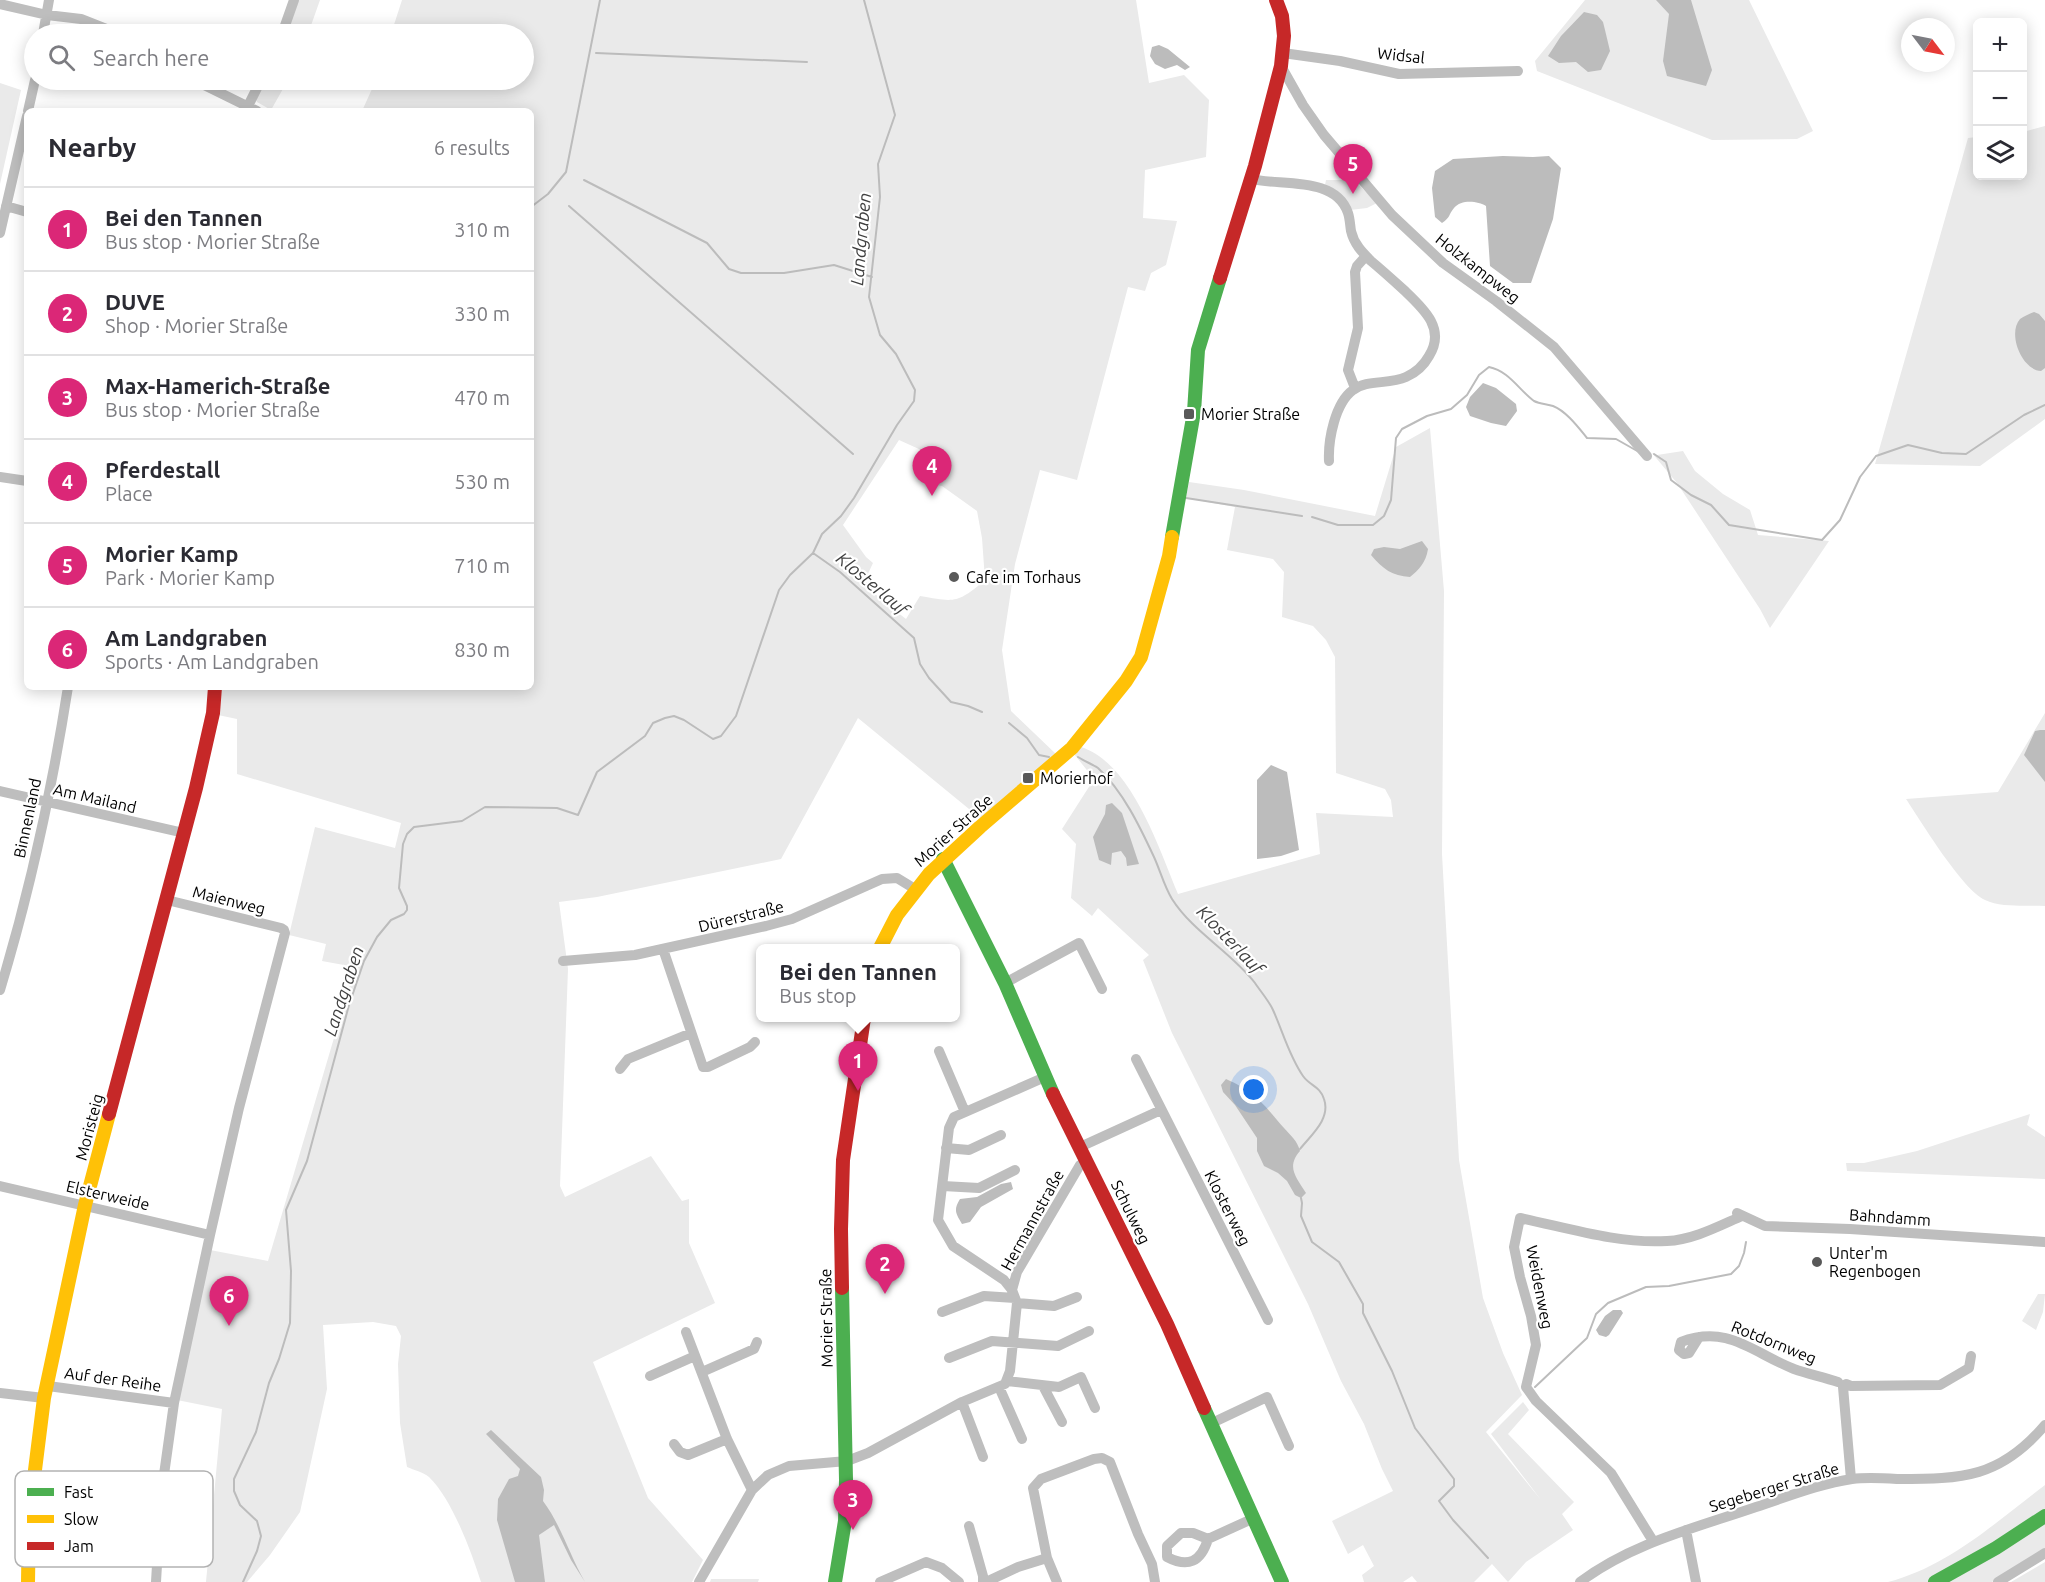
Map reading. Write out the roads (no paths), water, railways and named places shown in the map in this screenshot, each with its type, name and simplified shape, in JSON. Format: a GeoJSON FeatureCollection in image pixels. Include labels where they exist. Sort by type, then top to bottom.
{"type":"FeatureCollection","features":[{"type":"Feature","properties":{"kind":"main road","name":"Morier Straße"},"geometry":{"type":"LineString","coordinates":[[882,944],[893,922],[915,889],[943,859],[1072,748],[1126,681],[1141,657],[1169,556],[1178,509],[1194,412],[1198,350],[1251,179],[1282,59],[1284,36],[1282,16],[1276,0]]}},
{"type":"Feature","properties":{"kind":"main road","name":"Moristeig"},"geometry":{"type":"LineString","coordinates":[[35,1471],[46,1392],[85,1205],[184,833],[213,713],[215,690]]}},
{"type":"Feature","properties":{"kind":"main road","name":"Schulweg"},"geometry":{"type":"LineString","coordinates":[[943,859],[1005,983],[1045,1077],[1157,1303],[1282,1582]]}},
{"type":"Feature","properties":{"kind":"main road","name":"Morier Straße"},"geometry":{"type":"LineString","coordinates":[[838,1581],[845,1521],[847,1461],[840,1229],[843,1160],[863,1022]]}},
{"type":"Feature","properties":{"kind":"main road"},"geometry":{"type":"LineString","coordinates":[[1935,1582],[1996,1548],[2045,1516]]}},
{"type":"Feature","properties":{"kind":"main road","name":"Moristeig"},"geometry":{"type":"LineString","coordinates":[[28,1567],[28,1582]]}},
{"type":"Feature","properties":{"kind":"street"},"geometry":{"type":"LineString","coordinates":[[45,24],[49,0]]}},
{"type":"Feature","properties":{"kind":"street"},"geometry":{"type":"LineString","coordinates":[[286,24],[294,0]]}},
{"type":"Feature","properties":{"kind":"street"},"geometry":{"type":"LineString","coordinates":[[0,4],[47,15],[81,19],[94,24]]}},
{"type":"Feature","properties":{"kind":"street","name":"Widsal"},"geometry":{"type":"LineString","coordinates":[[1282,59],[1340,61],[1399,74],[1518,70]]}},
{"type":"Feature","properties":{"kind":"street","name":"Holzkampweg"},"geometry":{"type":"LineString","coordinates":[[1282,59],[1303,105],[1324,135],[1392,215],[1443,263],[1554,347],[1647,456]]}},
{"type":"Feature","properties":{"kind":"street"},"geometry":{"type":"LineString","coordinates":[[29,108],[32,90]]}},
{"type":"Feature","properties":{"kind":"street"},"geometry":{"type":"LineString","coordinates":[[214,90],[251,108]]}},
{"type":"Feature","properties":{"kind":"street"},"geometry":{"type":"LineString","coordinates":[[253,108],[258,90]]}},
{"type":"Feature","properties":{"kind":"street"},"geometry":{"type":"LineString","coordinates":[[0,233],[24,129]]}},
{"type":"Feature","properties":{"kind":"street"},"geometry":{"type":"LineString","coordinates":[[1251,179],[1317,186],[1331,192],[1345,205],[1353,238],[1366,256],[1426,311],[1434,324],[1436,340],[1433,351],[1412,374],[1394,381],[1355,388],[1347,396],[1338,412],[1328,444],[1329,461]]}},
{"type":"Feature","properties":{"kind":"street"},"geometry":{"type":"LineString","coordinates":[[6,206],[24,211]]}},
{"type":"Feature","properties":{"kind":"street"},"geometry":{"type":"LineString","coordinates":[[1355,388],[1349,378],[1348,366],[1358,328],[1355,272],[1366,256]]}},
{"type":"Feature","properties":{"kind":"street"},"geometry":{"type":"LineString","coordinates":[[0,477],[24,481]]}},
{"type":"Feature","properties":{"kind":"street","name":"Binnenland"},"geometry":{"type":"LineString","coordinates":[[0,990],[18,931],[47,802],[67,690]]}},
{"type":"Feature","properties":{"kind":"street","name":"Am Mailand"},"geometry":{"type":"LineString","coordinates":[[0,791],[184,833]]}},
{"type":"Feature","properties":{"kind":"street","name":"Dürerstraße"},"geometry":{"type":"LineString","coordinates":[[563,961],[635,955],[792,919],[882,879],[897,878],[915,889]]}},
{"type":"Feature","properties":{"kind":"street","name":"Maienweg"},"geometry":{"type":"LineString","coordinates":[[167,900],[284,930],[210,1235]]}},
{"type":"Feature","properties":{"kind":"street"},"geometry":{"type":"LineString","coordinates":[[1005,983],[1079,943],[1102,989]]}},
{"type":"Feature","properties":{"kind":"street"},"geometry":{"type":"LineString","coordinates":[[663,949],[703,1067],[708,1067],[750,1047],[755,1042]]}},
{"type":"Feature","properties":{"kind":"street"},"geometry":{"type":"LineString","coordinates":[[620,1069],[628,1059],[691,1033]]}},
{"type":"Feature","properties":{"kind":"street"},"geometry":{"type":"LineString","coordinates":[[939,1051],[965,1112],[1045,1077]]}},
{"type":"Feature","properties":{"kind":"street","name":"Klosterweg"},"geometry":{"type":"LineString","coordinates":[[1136,1059],[1268,1320]]}},
{"type":"Feature","properties":{"kind":"street"},"geometry":{"type":"LineString","coordinates":[[1080,1147],[1161,1110]]}},
{"type":"Feature","properties":{"kind":"street","name":"Hermannstraße"},"geometry":{"type":"LineString","coordinates":[[965,1112],[954,1117],[948,1128],[939,1220],[953,1246],[1004,1280],[1014,1297]]}},
{"type":"Feature","properties":{"kind":"street"},"geometry":{"type":"LineString","coordinates":[[946,1148],[969,1150],[1001,1135]]}},
{"type":"Feature","properties":{"kind":"street","name":"Hermannstraße"},"geometry":{"type":"LineString","coordinates":[[1003,1384],[1013,1343],[1017,1272],[1080,1165]]}},
{"type":"Feature","properties":{"kind":"street"},"geometry":{"type":"LineString","coordinates":[[943,1186],[979,1188],[1015,1170]]}},
{"type":"Feature","properties":{"kind":"street","name":"Elsterweide"},"geometry":{"type":"LineString","coordinates":[[0,1186],[210,1235]]}},
{"type":"Feature","properties":{"kind":"street","name":"Bahndamm"},"geometry":{"type":"LineString","coordinates":[[1739,1214],[1765,1226],[1850,1229],[2045,1242]]}},
{"type":"Feature","properties":{"kind":"street","name":"Weidenweg"},"geometry":{"type":"LineString","coordinates":[[1653,1541],[1611,1473],[1536,1401],[1526,1387],[1536,1345],[1514,1247],[1520,1218],[1623,1239],[1669,1241],[1697,1235],[1739,1214]]}},
{"type":"Feature","properties":{"kind":"street"},"geometry":{"type":"LineString","coordinates":[[164,1471],[174,1402],[210,1235]]}},
{"type":"Feature","properties":{"kind":"street","name":"Hermannstraße"},"geometry":{"type":"LineString","coordinates":[[942,1312],[984,1296],[1014,1297],[1054,1306],[1077,1297]]}},
{"type":"Feature","properties":{"kind":"street"},"geometry":{"type":"LineString","coordinates":[[949,1358],[986,1342],[1058,1346],[1089,1331]]}},
{"type":"Feature","properties":{"kind":"street"},"geometry":{"type":"LineString","coordinates":[[686,1332],[728,1439],[752,1490]]}},
{"type":"Feature","properties":{"kind":"street","name":"Rotdornweg"},"geometry":{"type":"LineString","coordinates":[[1699,1337],[1712,1335],[1737,1341],[1794,1369],[1842,1384],[1857,1386],[1940,1385],[1968,1368],[1971,1356]]}},
{"type":"Feature","properties":{"kind":"street"},"geometry":{"type":"LineString","coordinates":[[702,1372],[754,1349],[757,1342]]}},
{"type":"Feature","properties":{"kind":"street"},"geometry":{"type":"LineString","coordinates":[[650,1376],[695,1356]]}},
{"type":"Feature","properties":{"kind":"street"},"geometry":{"type":"LineString","coordinates":[[699,1582],[752,1490],[768,1475],[789,1466],[847,1461],[868,1453],[962,1402],[1003,1384],[1059,1387],[1081,1377],[1095,1408]]}},
{"type":"Feature","properties":{"kind":"street"},"geometry":{"type":"LineString","coordinates":[[1003,1384],[1022,1439]]}},
{"type":"Feature","properties":{"kind":"street"},"geometry":{"type":"LineString","coordinates":[[1842,1384],[1851,1479]]}},
{"type":"Feature","properties":{"kind":"street"},"geometry":{"type":"LineString","coordinates":[[1043,1386],[1062,1422]]}},
{"type":"Feature","properties":{"kind":"street","name":"Auf der Reihe"},"geometry":{"type":"LineString","coordinates":[[0,1393],[46,1392],[174,1402]]}},
{"type":"Feature","properties":{"kind":"street"},"geometry":{"type":"LineString","coordinates":[[1212,1424],[1268,1397],[1289,1446]]}},
{"type":"Feature","properties":{"kind":"street"},"geometry":{"type":"LineString","coordinates":[[962,1402],[983,1457]]}},
{"type":"Feature","properties":{"kind":"street","name":"Segeberger Straße"},"geometry":{"type":"LineString","coordinates":[[1580,1582],[1615,1558],[1653,1541],[1786,1496],[1851,1479],[1933,1479],[1977,1473],[2013,1457],[2045,1425]]}},
{"type":"Feature","properties":{"kind":"street"},"geometry":{"type":"LineString","coordinates":[[674,1444],[680,1452],[688,1455],[728,1439]]}},
{"type":"Feature","properties":{"kind":"street"},"geometry":{"type":"LineString","coordinates":[[1057,1582],[1047,1558],[1033,1488],[1041,1479],[1102,1458],[1110,1462],[1152,1564],[1155,1582]]}},
{"type":"Feature","properties":{"kind":"street"},"geometry":{"type":"LineString","coordinates":[[1167,1557],[1179,1563],[1192,1562],[1198,1558],[1208,1539],[1254,1518]]}},
{"type":"Feature","properties":{"kind":"street"},"geometry":{"type":"LineString","coordinates":[[969,1526],[984,1582],[1018,1567],[1047,1558]]}},
{"type":"Feature","properties":{"kind":"street"},"geometry":{"type":"LineString","coordinates":[[1686,1530],[1696,1582]]}},
{"type":"Feature","properties":{"kind":"street"},"geometry":{"type":"LineString","coordinates":[[1167,1557],[1167,1546],[1181,1533],[1193,1533],[1208,1539]]}},
{"type":"Feature","properties":{"kind":"street"},"geometry":{"type":"LineString","coordinates":[[1998,1582],[2045,1553]]}},
{"type":"Feature","properties":{"kind":"street"},"geometry":{"type":"LineString","coordinates":[[1152,1564],[1167,1557]]}},
{"type":"Feature","properties":{"kind":"street"},"geometry":{"type":"LineString","coordinates":[[880,1582],[926,1562],[942,1568],[959,1582]]}},
{"type":"Feature","properties":{"kind":"street"},"geometry":{"type":"LineString","coordinates":[[156,1582],[157,1567]]}},
{"type":"Feature","properties":{"kind":"waterway"},"geometry":{"type":"LineString","coordinates":[[534,205],[548,194],[566,172],[600,0]]}},
{"type":"Feature","properties":{"kind":"waterway","name":"Landgraben"},"geometry":{"type":"LineString","coordinates":[[813,553],[822,534],[841,516],[854,498],[897,425],[914,401],[915,390],[896,354],[880,335],[869,297],[880,197],[878,164],[895,115],[864,0]]}},
{"type":"Feature","properties":{"kind":"waterway"},"geometry":{"type":"LineString","coordinates":[[596,53],[807,62]]}},
{"type":"Feature","properties":{"kind":"waterway"},"geometry":{"type":"LineString","coordinates":[[584,180],[707,243],[729,269],[741,273],[784,273],[834,265],[872,277]]}},
{"type":"Feature","properties":{"kind":"waterway"},"geometry":{"type":"LineString","coordinates":[[569,206],[853,454]]}},
{"type":"Feature","properties":{"kind":"waterway"},"geometry":{"type":"LineString","coordinates":[[1312,517],[1338,525],[1373,525],[1384,516],[1391,500],[1396,438],[1402,429],[1427,416],[1451,409],[1467,395],[1479,375],[1489,367],[1502,372],[1534,401],[1553,406],[1563,412],[1587,438],[1616,439],[1639,452]]}},
{"type":"Feature","properties":{"kind":"waterway"},"geometry":{"type":"LineString","coordinates":[[1654,454],[1666,462],[1671,480],[1691,495],[1711,505],[1729,525],[1822,540],[1840,520],[1860,477],[1876,456],[1908,445],[1942,453],[1966,454],[2024,415],[2045,405]]}},
{"type":"Feature","properties":{"kind":"waterway"},"geometry":{"type":"LineString","coordinates":[[1186,498],[1302,516]]}},
{"type":"Feature","properties":{"kind":"waterway","name":"Landgraben"},"geometry":{"type":"LineString","coordinates":[[243,1582],[261,1536],[257,1521],[240,1505],[234,1491],[234,1479],[256,1432],[269,1383],[290,1323],[291,1271],[286,1210],[307,1161],[349,1005],[364,961],[377,937],[391,920],[404,914],[407,910],[399,888],[403,844],[407,834],[414,827],[462,821],[485,807],[557,808],[578,815],[597,772],[645,736],[653,723],[665,718],[674,716],[684,720],[713,739],[721,736],[736,716],[779,590],[790,575],[813,553],[840,572],[914,638],[920,664],[929,678],[951,702],[982,712]]}},
{"type":"Feature","properties":{"kind":"waterway"},"geometry":{"type":"LineString","coordinates":[[1009,723],[1027,738],[1039,755],[1049,757]]}},
{"type":"Feature","properties":{"kind":"waterway","name":"Klosterlauf"},"geometry":{"type":"LineString","coordinates":[[1078,757],[1098,768],[1115,787],[1143,834],[1172,899],[1190,922],[1235,961],[1255,983],[1271,1007],[1298,1068],[1322,1095],[1325,1113],[1314,1132],[1300,1149]]}},
{"type":"Feature","properties":{"kind":"waterway","name":"Klosterlauf"},"geometry":{"type":"LineString","coordinates":[[1301,1198],[1301,1216],[1312,1242],[1339,1262],[1363,1304],[1363,1313],[1392,1371],[1415,1428],[1454,1479],[1454,1486],[1439,1501],[1488,1558]]}},
{"type":"Feature","properties":{"kind":"waterway"},"geometry":{"type":"LineString","coordinates":[[1535,1387],[1587,1338],[1596,1314],[1608,1303],[1646,1287],[1669,1286],[1731,1274],[1739,1266],[1746,1242]]}},
{"type":"Feature","properties":{"kind":"place","name":"Morier Kamp"},"geometry":{"type":"Point","coordinates":[1353,194]}},
{"type":"Feature","properties":{"kind":"place","name":"Morier Straße"},"geometry":{"type":"Point","coordinates":[1189,414]}},
{"type":"Feature","properties":{"kind":"place","name":"Pferdestall"},"geometry":{"type":"Point","coordinates":[932,496]}},
{"type":"Feature","properties":{"kind":"place","name":"Cafe im Torhaus"},"geometry":{"type":"Point","coordinates":[954,577]}},
{"type":"Feature","properties":{"kind":"place","name":"Morierhof"},"geometry":{"type":"Point","coordinates":[1028,778]}},
{"type":"Feature","properties":{"kind":"place","name":"Bei den Tannen"},"geometry":{"type":"Point","coordinates":[858,1091]}},
{"type":"Feature","properties":{"kind":"place","name":"Unter'm Regenbogen"},"geometry":{"type":"Point","coordinates":[1817,1262]}},
{"type":"Feature","properties":{"kind":"place","name":"DUVE"},"geometry":{"type":"Point","coordinates":[885,1294]}},
{"type":"Feature","properties":{"kind":"place","name":"Am Landgraben"},"geometry":{"type":"Point","coordinates":[229,1326]}},
{"type":"Feature","properties":{"kind":"place","name":"Max-Hamerich-Straße"},"geometry":{"type":"Point","coordinates":[853,1530]}}]}
